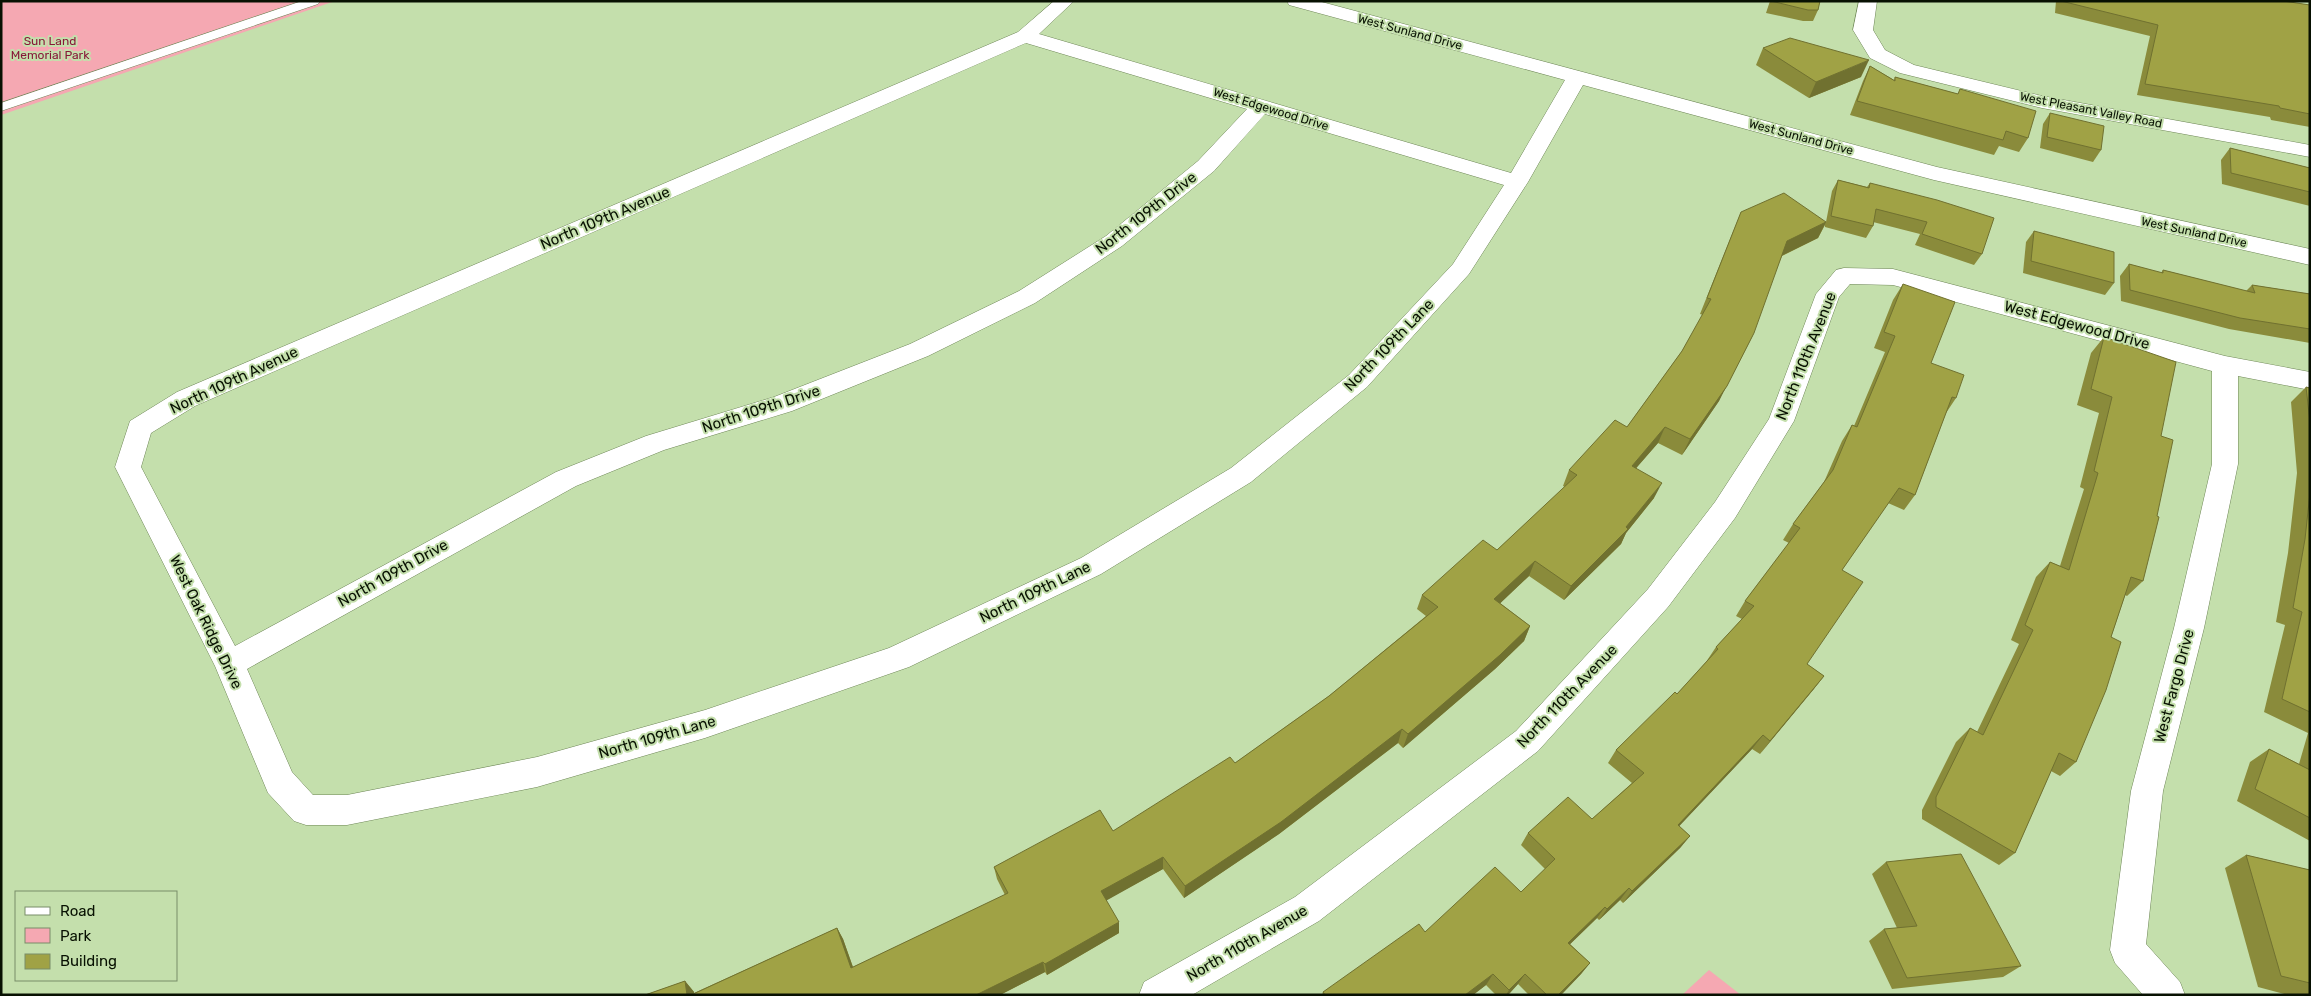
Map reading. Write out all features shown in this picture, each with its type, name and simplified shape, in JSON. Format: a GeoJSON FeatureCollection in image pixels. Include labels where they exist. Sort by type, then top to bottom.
{"type":"FeatureCollection","features":[{"type":"Feature","properties":{"kind":"street","name":"North 109th Avenue"},"geometry":{"type":"LineString","coordinates":[[139,428],[186,399],[1025,36],[1065,1]]}},
{"type":"Feature","properties":{"kind":"street","name":"West Pleasant Valley Road"},"geometry":{"type":"LineString","coordinates":[[1868,1],[1864,30],[1877,54],[1907,69],[2042,102],[2310,151]]}},
{"type":"Feature","properties":{"kind":"street","name":"West Sunland Drive"},"geometry":{"type":"LineString","coordinates":[[1305,2],[1934,173],[2117,216],[2310,257]]}},
{"type":"Feature","properties":{"kind":"street","name":"West Edgewood Drive"},"geometry":{"type":"LineString","coordinates":[[1025,36],[1517,182]]}},
{"type":"Feature","properties":{"kind":"street","name":"North 109th Lane"},"geometry":{"type":"LineString","coordinates":[[306,810],[347,810],[537,772],[705,724],[898,658],[1091,566],[1241,475],[1358,381],[1461,269],[1517,182],[1577,77]]}},
{"type":"Feature","properties":{"kind":"street","name":"North 109th Drive"},"geometry":{"type":"LineString","coordinates":[[230,664],[566,479],[655,443],[783,404],[819,390],[920,350],[1027,297],[1114,241],[1206,166],[1261,106]]}},
{"type":"Feature","properties":{"kind":"street","name":"West Edgewood Drive"},"geometry":{"type":"LineString","coordinates":[[1844,276],[1893,276],[2225,365],[2310,381]]}},
{"type":"Feature","properties":{"kind":"street","name":"North 110th Avenue"},"geometry":{"type":"LineString","coordinates":[[1157,995],[1307,909],[1527,741],[1658,598],[1725,510],[1781,421],[1828,294],[1844,276]]}},
{"type":"Feature","properties":{"kind":"street","name":"West Fargo Drive"},"geometry":{"type":"LineString","coordinates":[[2167,995],[2128,950],[2147,791],[2190,628],[2225,464],[2225,365]]}},
{"type":"Feature","properties":{"kind":"street","name":"West Oak Ridge Drive"},"geometry":{"type":"LineString","coordinates":[[139,428],[128,467],[230,664],[280,782],[306,810]]}},
{"type":"Feature","properties":{"kind":"lane"},"geometry":{"type":"LineString","coordinates":[[1,107],[314,1]]}},
{"type":"Feature","properties":{"kind":"green space","name":"Sun Land Memorial Park"},"geometry":{"type":"Polygon","coordinates":[[[1,1],[335,1],[1,115],[1,1]]]}},
{"type":"Feature","properties":{"kind":"green space"},"geometry":{"type":"Polygon","coordinates":[[[1709,970],[1741,995],[1682,995],[1709,970]]]}},
{"type":"Feature","properties":{"kind":"building"},"geometry":{"type":"Polygon","coordinates":[[[1771,1],[1820,1],[1818,10],[1808,10],[1771,1]]]}},
{"type":"Feature","properties":{"kind":"building"},"geometry":{"type":"Polygon","coordinates":[[[2061,1],[2283,1],[2310,5],[2310,114],[2280,108],[2279,106],[2145,84],[2158,25],[2061,1]]]}},
{"type":"Feature","properties":{"kind":"building"},"geometry":{"type":"Polygon","coordinates":[[[1790,38],[1869,60],[1816,82],[1763,48],[1790,38]]]}},
{"type":"Feature","properties":{"kind":"building"},"geometry":{"type":"Polygon","coordinates":[[[1870,66],[1895,81],[1895,77],[1958,94],[1960,89],[2036,111],[2028,138],[2006,131],[2003,140],[1857,101],[1870,66]]]}},
{"type":"Feature","properties":{"kind":"building"},"geometry":{"type":"Polygon","coordinates":[[[2050,113],[2104,126],[2101,150],[2047,137],[2050,113]]]}},
{"type":"Feature","properties":{"kind":"building"},"geometry":{"type":"Polygon","coordinates":[[[2230,148],[2310,168],[2310,192],[2231,173],[2230,148]]]}},
{"type":"Feature","properties":{"kind":"building"},"geometry":{"type":"Polygon","coordinates":[[[1838,180],[1869,188],[1870,183],[1937,200],[1994,218],[1982,254],[1922,234],[1927,222],[1876,209],[1873,226],[1831,216],[1838,180]]]}},
{"type":"Feature","properties":{"kind":"building"},"geometry":{"type":"Polygon","coordinates":[[[1784,193],[1826,222],[1787,241],[1754,333],[1727,386],[1690,439],[1665,427],[1632,466],[1662,483],[1626,527],[1628,529],[1571,586],[1535,561],[1494,599],[1530,626],[1500,655],[1408,734],[1402,729],[1281,822],[1185,886],[1163,857],[1101,891],[1119,922],[1045,964],[1043,962],[976,995],[691,995],[837,928],[851,968],[1008,893],[994,867],[1100,810],[1113,831],[1230,757],[1235,763],[1329,696],[1438,607],[1422,595],[1483,540],[1497,550],[1577,475],[1569,470],[1615,420],[1627,427],[1682,351],[1711,299],[1707,298],[1741,212],[1784,193]]]}},
{"type":"Feature","properties":{"kind":"building"},"geometry":{"type":"Polygon","coordinates":[[[2034,231],[2114,252],[2114,283],[2031,261],[2034,231]]]}},
{"type":"Feature","properties":{"kind":"building"},"geometry":{"type":"Polygon","coordinates":[[[2129,264],[2163,273],[2163,270],[2255,293],[2252,285],[2310,294],[2310,329],[2240,318],[2130,290],[2129,264]]]}},
{"type":"Feature","properties":{"kind":"building"},"geometry":{"type":"Polygon","coordinates":[[[1903,284],[1955,302],[1931,363],[1964,375],[1956,398],[1952,397],[1915,495],[1899,488],[1842,570],[1863,582],[1807,664],[1824,676],[1770,741],[1763,735],[1678,825],[1690,836],[1632,891],[1629,888],[1607,909],[1605,907],[1568,943],[1590,963],[1558,995],[1547,995],[1525,974],[1509,990],[1493,974],[1465,995],[1325,995],[1323,992],[1419,924],[1425,932],[1495,867],[1521,892],[1555,859],[1528,833],[1568,797],[1592,819],[1644,773],[1616,750],[1675,692],[1677,694],[1718,649],[1716,647],[1754,606],[1745,601],[1800,528],[1793,524],[1833,470],[1852,425],[1857,427],[1895,336],[1884,332],[1903,284]]]}},
{"type":"Feature","properties":{"kind":"building"},"geometry":{"type":"Polygon","coordinates":[[[2104,337],[2176,362],[2161,436],[2173,440],[2157,516],[2159,517],[2143,581],[2131,577],[2111,637],[2121,642],[2106,690],[2076,762],[2059,753],[2015,853],[1936,807],[1936,797],[1970,728],[1983,735],[2033,630],[2025,625],[2050,562],[2069,570],[2098,473],[2094,471],[2112,397],[2091,389],[2104,337]]]}},
{"type":"Feature","properties":{"kind":"building"},"geometry":{"type":"Polygon","coordinates":[[[2306,387],[2310,388],[2310,422],[2306,387]]]}},
{"type":"Feature","properties":{"kind":"building"},"geometry":{"type":"Polygon","coordinates":[[[2310,493],[2310,712],[2282,699],[2302,612],[2293,608],[2305,539],[2310,493]]]}},
{"type":"Feature","properties":{"kind":"building"},"geometry":{"type":"Polygon","coordinates":[[[2269,749],[2310,770],[2310,818],[2255,789],[2269,749]]]}},
{"type":"Feature","properties":{"kind":"building"},"geometry":{"type":"Polygon","coordinates":[[[1961,854],[2021,966],[1907,978],[1884,929],[1917,926],[1886,862],[1961,854]]]}},
{"type":"Feature","properties":{"kind":"building"},"geometry":{"type":"Polygon","coordinates":[[[2246,855],[2310,870],[2310,983],[2281,976],[2246,855]]]}},
{"type":"Feature","properties":{"kind":"building"},"geometry":{"type":"Polygon","coordinates":[[[685,981],[687,995],[645,995],[685,981]]]}}]}
